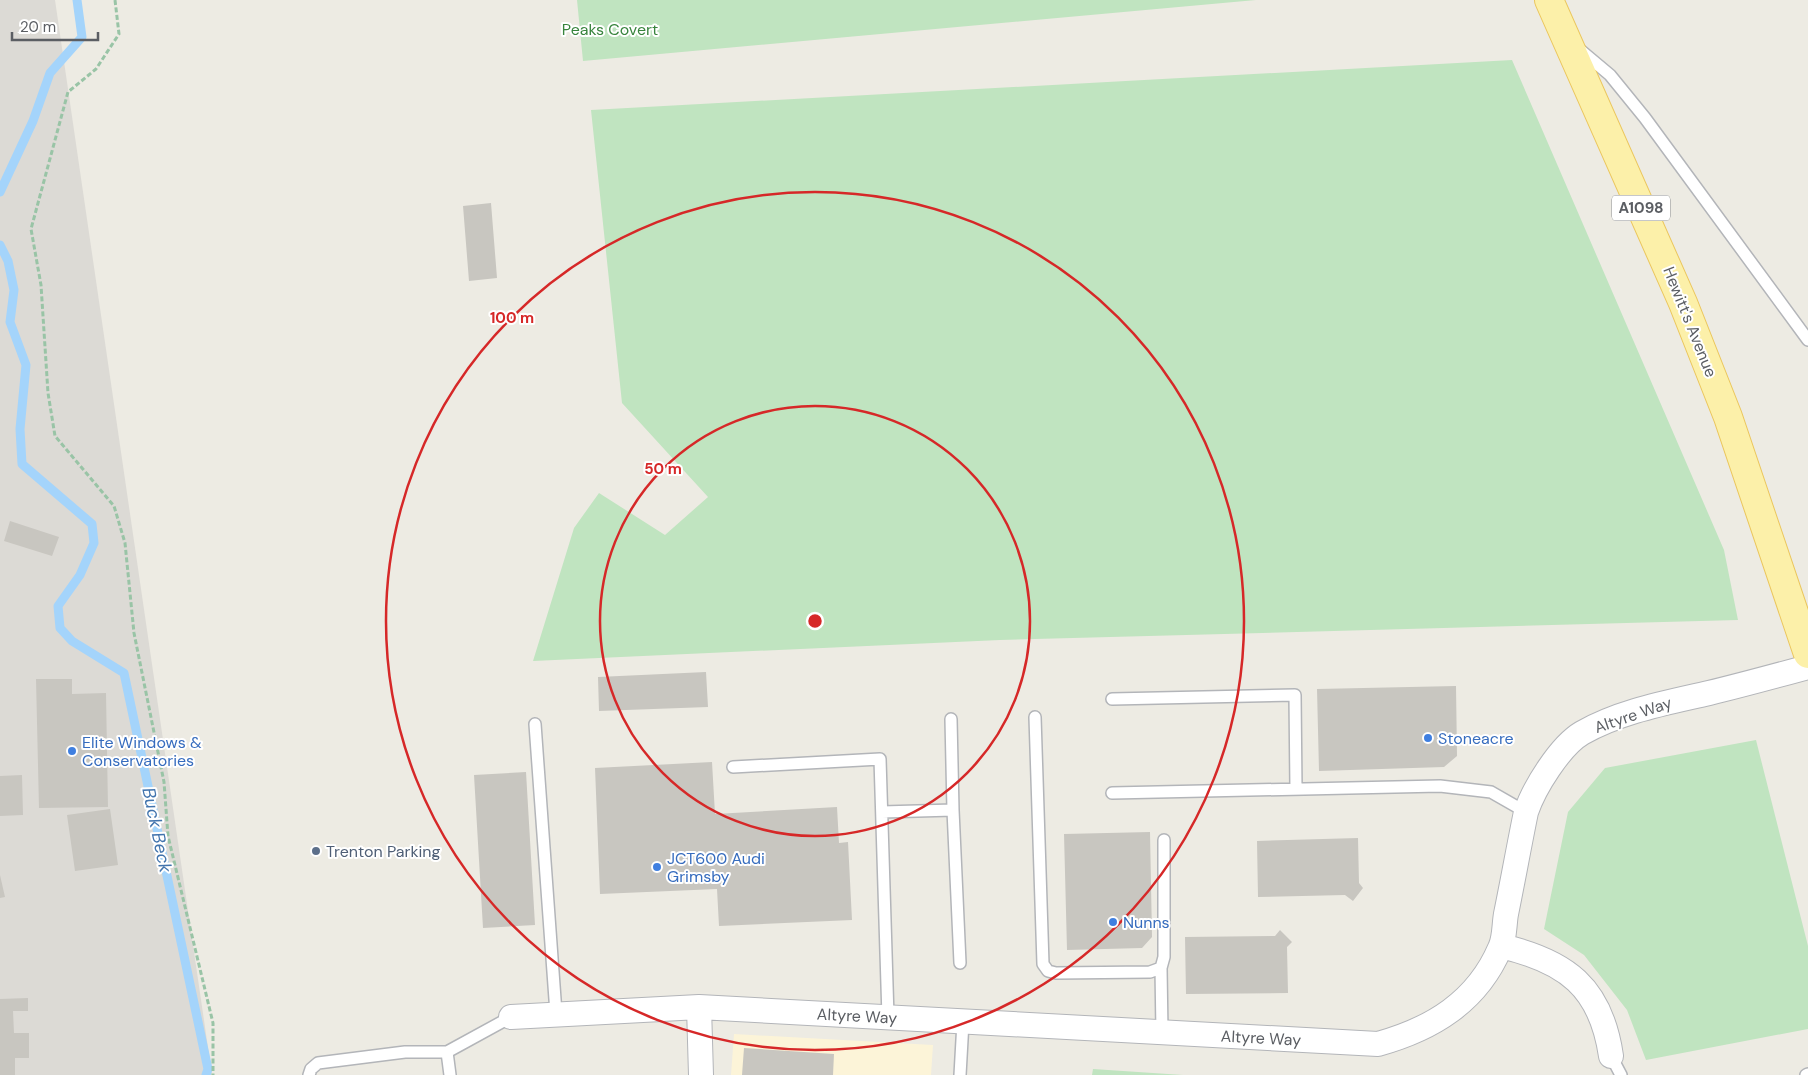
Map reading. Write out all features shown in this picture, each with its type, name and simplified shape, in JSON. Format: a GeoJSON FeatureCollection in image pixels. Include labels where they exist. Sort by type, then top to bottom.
{"type":"FeatureCollection","features":[{"type":"Feature","properties":{"kind":"main road","name":"Hewitt's Avenue"},"geometry":{"type":"LineString","coordinates":[[1548,0],[1687,312],[1728,417],[1808,654]]}},
{"type":"Feature","properties":{"kind":"street","name":"Altyre Way"},"geometry":{"type":"LineString","coordinates":[[511,1016],[699,1007],[1378,1044],[1410,1035],[1464,1002],[1487,974],[1501,946],[1526,812],[1531,797],[1552,763],[1581,734],[1616,718],[1657,705],[1808,667]]}},
{"type":"Feature","properties":{"kind":"street"},"geometry":{"type":"LineString","coordinates":[[1501,946],[1532,954],[1552,962],[1571,975],[1585,990],[1598,1012],[1616,1066]]}},
{"type":"Feature","properties":{"kind":"street"},"geometry":{"type":"LineString","coordinates":[[699,1007],[701,1075]]}},
{"type":"Feature","properties":{"kind":"lane"},"geometry":{"type":"LineString","coordinates":[[1564,37],[1610,75],[1646,118],[1808,340]]}},
{"type":"Feature","properties":{"kind":"lane"},"geometry":{"type":"LineString","coordinates":[[1112,699],[1295,695],[1296,789]]}},
{"type":"Feature","properties":{"kind":"lane"},"geometry":{"type":"LineString","coordinates":[[1035,718],[1043,964],[1048,972],[1056,974],[1150,972],[1160,968]]}},
{"type":"Feature","properties":{"kind":"lane"},"geometry":{"type":"LineString","coordinates":[[951,719],[960,963]]}},
{"type":"Feature","properties":{"kind":"lane"},"geometry":{"type":"LineString","coordinates":[[535,724],[556,1013]]}},
{"type":"Feature","properties":{"kind":"lane"},"geometry":{"type":"LineString","coordinates":[[733,767],[880,759],[888,1017]]}},
{"type":"Feature","properties":{"kind":"lane"},"geometry":{"type":"LineString","coordinates":[[1112,793],[1440,786],[1491,792],[1526,812]]}},
{"type":"Feature","properties":{"kind":"lane"},"geometry":{"type":"LineString","coordinates":[[882,812],[953,810]]}},
{"type":"Feature","properties":{"kind":"lane"},"geometry":{"type":"LineString","coordinates":[[1162,1032],[1160,968],[1164,957],[1164,840]]}},
{"type":"Feature","properties":{"kind":"lane"},"geometry":{"type":"LineString","coordinates":[[309,1075],[318,1063],[405,1052],[447,1052],[511,1016]]}},
{"type":"Feature","properties":{"kind":"lane"},"geometry":{"type":"LineString","coordinates":[[960,1075],[963,1022]]}},
{"type":"Feature","properties":{"kind":"lane"},"geometry":{"type":"LineString","coordinates":[[447,1052],[450,1075]]}},
{"type":"Feature","properties":{"kind":"path"},"geometry":{"type":"LineString","coordinates":[[115,0],[119,34],[96,69],[68,92],[31,229],[41,284],[48,394],[55,436],[114,506],[125,544],[134,633],[164,782],[168,836],[213,1023],[213,1075]]}},
{"type":"Feature","properties":{"kind":"shaded area"},"geometry":{"type":"Polygon","coordinates":[[[0,0],[55,0],[212,1075],[0,1075],[0,0]]]}},
{"type":"Feature","properties":{"kind":"shaded area"},"geometry":{"type":"Polygon","coordinates":[[[734,1034],[933,1045],[931,1075],[731,1075],[734,1034]]]}},
{"type":"Feature","properties":{"kind":"green space","name":"Peaks Covert"},"geometry":{"type":"Polygon","coordinates":[[[577,0],[1256,0],[583,61],[577,0]]]}},
{"type":"Feature","properties":{"kind":"green space"},"geometry":{"type":"Polygon","coordinates":[[[1512,60],[1724,550],[1738,620],[1000,640],[533,661],[574,528],[599,493],[665,535],[708,497],[622,403],[591,110],[1512,60]]]}},
{"type":"Feature","properties":{"kind":"green space"},"geometry":{"type":"Polygon","coordinates":[[[1756,740],[1808,946],[1808,1029],[1646,1060],[1627,1010],[1584,955],[1544,929],[1568,812],[1605,768],[1756,740]]]}},
{"type":"Feature","properties":{"kind":"green space"},"geometry":{"type":"Polygon","coordinates":[[[1093,1069],[1183,1075],[1092,1075],[1093,1069]]]}},
{"type":"Feature","properties":{"kind":"building"},"geometry":{"type":"Polygon","coordinates":[[[491,203],[497,278],[469,281],[463,206],[491,203]]]}},
{"type":"Feature","properties":{"kind":"building"},"geometry":{"type":"Polygon","coordinates":[[[10,521],[59,537],[52,556],[4,541],[10,521]]]}},
{"type":"Feature","properties":{"kind":"building"},"geometry":{"type":"Polygon","coordinates":[[[706,672],[708,707],[599,711],[598,677],[706,672]]]}},
{"type":"Feature","properties":{"kind":"building","name":"Elite Windows & Conservatories"},"geometry":{"type":"Polygon","coordinates":[[[36,679],[72,679],[72,694],[106,693],[108,807],[39,808],[36,679]]]}},
{"type":"Feature","properties":{"kind":"building"},"geometry":{"type":"Polygon","coordinates":[[[1456,686],[1457,756],[1444,767],[1319,771],[1317,689],[1456,686]]]}},
{"type":"Feature","properties":{"kind":"building"},"geometry":{"type":"Polygon","coordinates":[[[712,762],[715,814],[837,807],[839,843],[848,842],[852,920],[719,926],[717,889],[600,894],[595,768],[712,762]]]}},
{"type":"Feature","properties":{"kind":"building"},"geometry":{"type":"Polygon","coordinates":[[[526,772],[535,925],[483,928],[474,775],[526,772]]]}},
{"type":"Feature","properties":{"kind":"building"},"geometry":{"type":"Polygon","coordinates":[[[22,775],[23,815],[0,816],[0,776],[22,775]]]}},
{"type":"Feature","properties":{"kind":"building"},"geometry":{"type":"Polygon","coordinates":[[[110,809],[118,865],[75,871],[67,815],[110,809]]]}},
{"type":"Feature","properties":{"kind":"building"},"geometry":{"type":"Polygon","coordinates":[[[1150,832],[1152,937],[1142,948],[1067,950],[1064,834],[1150,832]]]}},
{"type":"Feature","properties":{"kind":"building"},"geometry":{"type":"Polygon","coordinates":[[[1358,838],[1359,883],[1363,888],[1353,901],[1345,895],[1258,897],[1257,841],[1358,838]]]}},
{"type":"Feature","properties":{"kind":"building"},"geometry":{"type":"Polygon","coordinates":[[[0,875],[5,897],[0,898],[0,875]]]}},
{"type":"Feature","properties":{"kind":"building"},"geometry":{"type":"Polygon","coordinates":[[[1280,930],[1292,942],[1287,947],[1288,993],[1186,994],[1185,937],[1275,936],[1280,930]]]}},
{"type":"Feature","properties":{"kind":"building"},"geometry":{"type":"Polygon","coordinates":[[[28,998],[28,1011],[13,1011],[14,1033],[29,1033],[29,1058],[15,1058],[15,1075],[0,1075],[0,999],[28,998]]]}},
{"type":"Feature","properties":{"kind":"building"},"geometry":{"type":"Polygon","coordinates":[[[744,1048],[834,1054],[833,1075],[742,1075],[744,1048]]]}},
{"type":"Feature","properties":{"kind":"waterway","name":"Buck Beck"},"geometry":{"type":"LineString","coordinates":[[0,192],[33,121],[50,73],[82,37],[77,0]]}},
{"type":"Feature","properties":{"kind":"waterway","name":"Buck Beck"},"geometry":{"type":"LineString","coordinates":[[0,245],[8,261],[14,290],[10,322],[26,365],[20,429],[22,464],[92,524],[94,543],[80,575],[58,606],[60,628],[72,641],[124,673],[208,1069],[206,1075]]}},
{"type":"Feature","properties":{"kind":"place","name":"Stoneacre"},"geometry":{"type":"Point","coordinates":[1428,738]}},
{"type":"Feature","properties":{"kind":"place","name":"Elite Windows & Conservatories"},"geometry":{"type":"Point","coordinates":[72,751]}},
{"type":"Feature","properties":{"kind":"place","name":"Trenton Parking"},"geometry":{"type":"Point","coordinates":[316,851]}},
{"type":"Feature","properties":{"kind":"place","name":"JCT600 Audi Grimsby"},"geometry":{"type":"Point","coordinates":[657,867]}},
{"type":"Feature","properties":{"kind":"place","name":"Nunns"},"geometry":{"type":"Point","coordinates":[1113,922]}}]}
